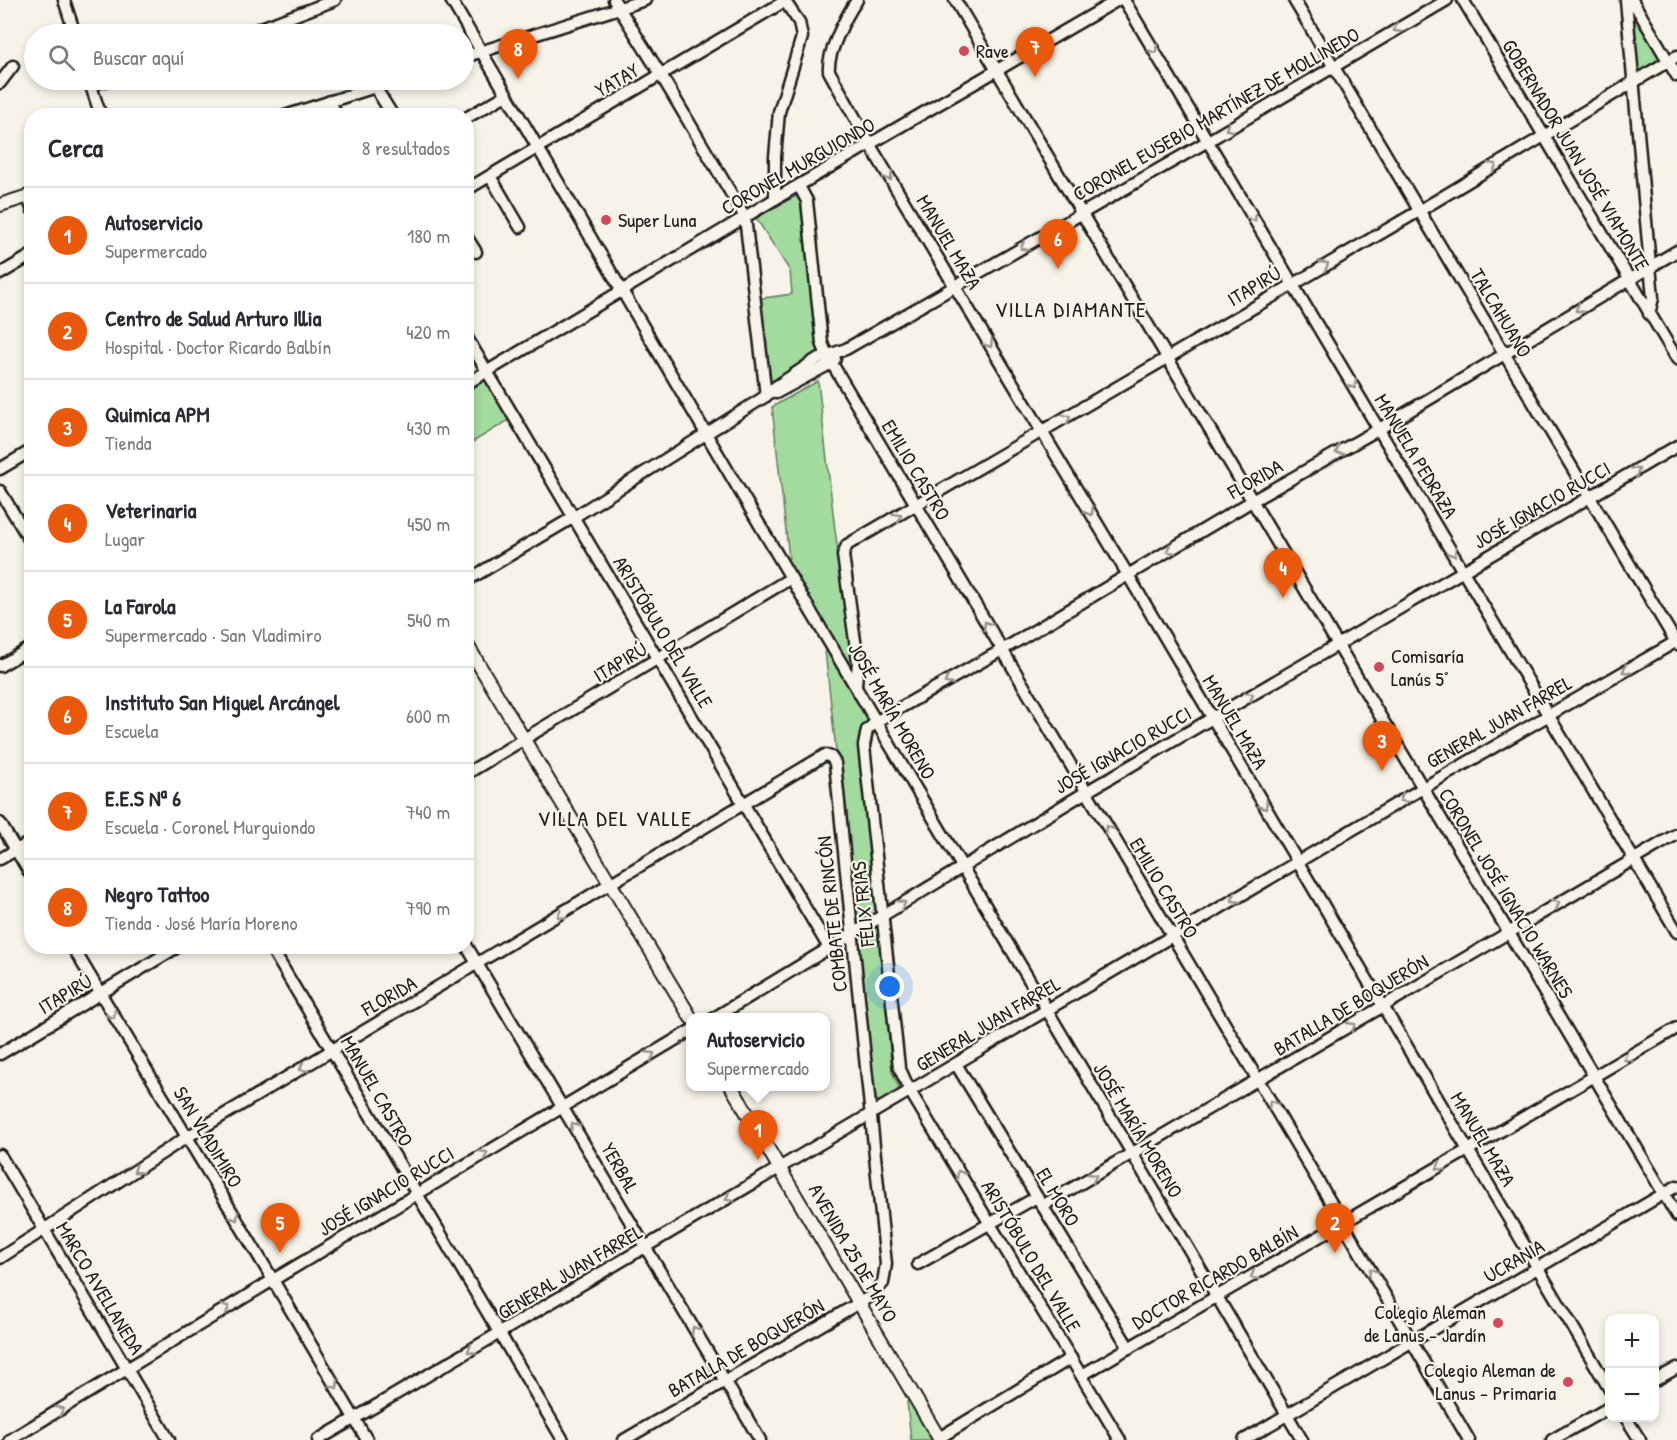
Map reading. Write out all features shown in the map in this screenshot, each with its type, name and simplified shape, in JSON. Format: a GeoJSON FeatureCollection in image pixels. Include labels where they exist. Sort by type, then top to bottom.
{"type":"FeatureCollection","features":[{"type":"Feature","properties":{"kind":"main road"},"geometry":{"type":"LineString","coordinates":[[0,205],[24,198]]}},
{"type":"Feature","properties":{"kind":"main road"},"geometry":{"type":"LineString","coordinates":[[474,656],[689,1013]]}},
{"type":"Feature","properties":{"kind":"main road","name":"AVENIDA 25 DE MAYO"},"geometry":{"type":"LineString","coordinates":[[735,1091],[939,1439]]}},
{"type":"Feature","properties":{"kind":"street"},"geometry":{"type":"LineString","coordinates":[[64,0],[72,24]]}},
{"type":"Feature","properties":{"kind":"street","name":"JOSÉ MARÍA MORENO"},"geometry":{"type":"LineString","coordinates":[[451,0],[466,24]]}},
{"type":"Feature","properties":{"kind":"street"},"geometry":{"type":"LineString","coordinates":[[474,53],[616,4],[645,0]]}},
{"type":"Feature","properties":{"kind":"street"},"geometry":{"type":"LineString","coordinates":[[775,199],[775,157],[779,112],[801,43],[799,22],[784,0]]}},
{"type":"Feature","properties":{"kind":"street","name":"YATAY"},"geometry":{"type":"LineString","coordinates":[[474,185],[784,0]]}},
{"type":"Feature","properties":{"kind":"street","name":"MANUEL MAZA"},"geometry":{"type":"LineString","coordinates":[[857,0],[829,59],[830,71],[870,145],[1128,575],[1605,1381]]}},
{"type":"Feature","properties":{"kind":"street","name":"CORONEL JOSÉ IGNACIO WARNES"},"geometry":{"type":"LineString","coordinates":[[955,0],[1677,1216]]}},
{"type":"Feature","properties":{"kind":"street","name":"CORONEL MURGUIONDO"},"geometry":{"type":"LineString","coordinates":[[474,379],[775,199],[1118,0]]}},
{"type":"Feature","properties":{"kind":"street","name":"MANUELA PEDRAZA"},"geometry":{"type":"LineString","coordinates":[[1124,0],[1677,932]]}},
{"type":"Feature","properties":{"kind":"street","name":"TALCAHUANO"},"geometry":{"type":"LineString","coordinates":[[1294,0],[1676,642]]}},
{"type":"Feature","properties":{"kind":"street","name":"CORONEL EUSEBIO MARTÍNEZ DE MOLLINEDO"},"geometry":{"type":"LineString","coordinates":[[474,576],[574,517],[766,396],[781,391],[846,349],[1208,141],[1447,0]]}},
{"type":"Feature","properties":{"kind":"street","name":"GOBERNADOR JUAN JOSÉ VIAMONTE"},"geometry":{"type":"LineString","coordinates":[[1463,0],[1677,358]]}},
{"type":"Feature","properties":{"kind":"street"},"geometry":{"type":"LineString","coordinates":[[1626,0],[1653,298],[1649,314]]}},
{"type":"Feature","properties":{"kind":"street"},"geometry":{"type":"LineString","coordinates":[[1632,0],[1673,58],[1677,76]]}},
{"type":"Feature","properties":{"kind":"street"},"geometry":{"type":"LineString","coordinates":[[270,24],[329,1]]}},
{"type":"Feature","properties":{"kind":"street"},"geometry":{"type":"LineString","coordinates":[[616,4],[745,217],[766,396]]}},
{"type":"Feature","properties":{"kind":"street","name":"JOSÉ MARÍA MORENO"},"geometry":{"type":"LineString","coordinates":[[474,37],[791,578],[1302,1440]]}},
{"type":"Feature","properties":{"kind":"street","name":"ITAPIRÚ"},"geometry":{"type":"LineString","coordinates":[[856,685],[858,663],[843,555],[848,545],[1168,359],[1673,58]]}},
{"type":"Feature","properties":{"kind":"street"},"geometry":{"type":"LineString","coordinates":[[0,83],[13,66]]}},
{"type":"Feature","properties":{"kind":"street"},"geometry":{"type":"LineString","coordinates":[[92,90],[98,108]]}},
{"type":"Feature","properties":{"kind":"street"},"geometry":{"type":"LineString","coordinates":[[309,108],[365,90]]}},
{"type":"Feature","properties":{"kind":"street"},"geometry":{"type":"LineString","coordinates":[[377,90],[388,108]]}},
{"type":"Feature","properties":{"kind":"street"},"geometry":{"type":"LineString","coordinates":[[474,113],[506,95]]}},
{"type":"Feature","properties":{"kind":"street"},"geometry":{"type":"LineString","coordinates":[[330,101],[333,108]]}},
{"type":"Feature","properties":{"kind":"street"},"geometry":{"type":"LineString","coordinates":[[490,176],[520,227]]}},
{"type":"Feature","properties":{"kind":"street","name":"EMILIO CASTRO"},"geometry":{"type":"LineString","coordinates":[[799,186],[807,201],[822,343],[830,359],[1343,1223],[1469,1440]]}},
{"type":"Feature","properties":{"kind":"street","name":"FLORIDA"},"geometry":{"type":"LineString","coordinates":[[877,721],[1379,429],[1677,251]]}},
{"type":"Feature","properties":{"kind":"street"},"geometry":{"type":"LineString","coordinates":[[0,274],[24,260]]}},
{"type":"Feature","properties":{"kind":"street","name":"ARISTÓBULO DEL VALLE"},"geometry":{"type":"LineString","coordinates":[[474,349],[829,948]]}},
{"type":"Feature","properties":{"kind":"street","name":"JOSÉ IGNACIO RUCCI"},"geometry":{"type":"LineString","coordinates":[[721,1013],[1086,792],[1677,446]]}},
{"type":"Feature","properties":{"kind":"street"},"geometry":{"type":"LineString","coordinates":[[0,469],[24,455]]}},
{"type":"Feature","properties":{"kind":"street"},"geometry":{"type":"LineString","coordinates":[[0,491],[24,531]]}},
{"type":"Feature","properties":{"kind":"street","name":"ITAPIRÚ"},"geometry":{"type":"LineString","coordinates":[[474,769],[791,578]]}},
{"type":"Feature","properties":{"kind":"street","name":"GENERAL JUAN FARREL"},"geometry":{"type":"LineString","coordinates":[[318,1440],[1549,713],[1676,642]]}},
{"type":"Feature","properties":{"kind":"street"},"geometry":{"type":"LineString","coordinates":[[0,666],[24,652]]}},
{"type":"Feature","properties":{"kind":"street","name":"FÉLIX FRIAS"},"geometry":{"type":"LineString","coordinates":[[877,721],[867,730],[864,746],[897,1059],[910,1091]]}},
{"type":"Feature","properties":{"kind":"street","name":"FLORIDA"},"geometry":{"type":"LineString","coordinates":[[0,1258],[187,1137],[745,805],[825,755],[831,757]]}},
{"type":"Feature","properties":{"kind":"street","name":"COMBATE DE RINCÓN"},"geometry":{"type":"LineString","coordinates":[[831,757],[835,763],[886,1264],[883,1283]]}},
{"type":"Feature","properties":{"kind":"street"},"geometry":{"type":"LineString","coordinates":[[0,823],[24,864]]}},
{"type":"Feature","properties":{"kind":"street","name":"BATALLA DE BOQUERÓN"},"geometry":{"type":"LineString","coordinates":[[918,1264],[990,1224],[1040,1202],[1132,1154],[1677,834]]}},
{"type":"Feature","properties":{"kind":"street"},"geometry":{"type":"LineString","coordinates":[[0,860],[24,846]]}},
{"type":"Feature","properties":{"kind":"street","name":"SAN VLADIMIRO"},"geometry":{"type":"LineString","coordinates":[[77,954],[368,1440]]}},
{"type":"Feature","properties":{"kind":"street","name":"ITAPIRÚ"},"geometry":{"type":"LineString","coordinates":[[0,1054],[166,954]]}},
{"type":"Feature","properties":{"kind":"street","name":"MANUEL CASTRO"},"geometry":{"type":"LineString","coordinates":[[275,954],[563,1440]]}},
{"type":"Feature","properties":{"kind":"street","name":"YERBAL"},"geometry":{"type":"LineString","coordinates":[[472,954],[760,1440]]}},
{"type":"Feature","properties":{"kind":"street","name":"DOCTOR RICARDO BALBÍN"},"geometry":{"type":"LineString","coordinates":[[1082,1375],[1677,1028]]}},
{"type":"Feature","properties":{"kind":"street","name":"JOSÉ IGNACIO RUCCI"},"geometry":{"type":"LineString","coordinates":[[10,1440],[686,1033]]}},
{"type":"Feature","properties":{"kind":"street","name":"EL MORO"},"geometry":{"type":"LineString","coordinates":[[956,1064],[1129,1348]]}},
{"type":"Feature","properties":{"kind":"street","name":"ARISTÓBULO DEL VALLE"},"geometry":{"type":"LineString","coordinates":[[910,1091],[1120,1440]]}},
{"type":"Feature","properties":{"kind":"street","name":"MARCO AVELLANEDA"},"geometry":{"type":"LineString","coordinates":[[0,1155],[170,1440]]}},
{"type":"Feature","properties":{"kind":"street","name":"UCRANIA"},"geometry":{"type":"LineString","coordinates":[[1244,1440],[1677,1186]]}},
{"type":"Feature","properties":{"kind":"street","name":"BATALLA DE BOQUERÓN"},"geometry":{"type":"LineString","coordinates":[[624,1440],[871,1296],[883,1283]]}},
{"type":"Feature","properties":{"kind":"street"},"geometry":{"type":"LineString","coordinates":[[939,1439],[1071,1358]]}},
{"type":"Feature","properties":{"kind":"street"},"geometry":{"type":"LineString","coordinates":[[1659,1378],[1677,1368]]}},
{"type":"Feature","properties":{"kind":"street"},"geometry":{"type":"LineString","coordinates":[[1552,1440],[1605,1410]]}},
{"type":"Feature","properties":{"kind":"street"},"geometry":{"type":"LineString","coordinates":[[1629,1422],[1640,1440]]}},
{"type":"Feature","properties":{"kind":"green space"},"geometry":{"type":"Polygon","coordinates":[[[1632,0],[1662,60],[1635,73],[1632,0]]]}},
{"type":"Feature","properties":{"kind":"green space"},"geometry":{"type":"Polygon","coordinates":[[[794,197],[799,197],[804,202],[821,354],[766,388],[757,299],[792,294],[790,271],[756,218],[794,197]]]}},
{"type":"Feature","properties":{"kind":"green space"},"geometry":{"type":"Polygon","coordinates":[[[485,380],[509,420],[474,441],[474,387],[485,380]]]}},
{"type":"Feature","properties":{"kind":"green space"},"geometry":{"type":"Polygon","coordinates":[[[818,381],[835,530],[854,664],[850,667],[785,559],[789,558],[772,407],[818,381]]]}},
{"type":"Feature","properties":{"kind":"green space"},"geometry":{"type":"Polygon","coordinates":[[[829,649],[868,716],[877,908],[875,914],[857,925],[825,651],[829,649]]]}},
{"type":"Feature","properties":{"kind":"green space"},"geometry":{"type":"Polygon","coordinates":[[[876,927],[879,930],[892,1072],[899,1087],[896,1094],[880,1101],[876,1100],[874,1094],[858,942],[860,936],[876,927]]]}},
{"type":"Feature","properties":{"kind":"green space"},"geometry":{"type":"Polygon","coordinates":[[[908,1399],[932,1440],[911,1440],[908,1399]]]}},
{"type":"Feature","properties":{"kind":"place","name":"Rave"},"geometry":{"type":"Point","coordinates":[964,51]}},
{"type":"Feature","properties":{"kind":"place","name":"E.E.S Nª 6"},"geometry":{"type":"Point","coordinates":[1035,77]}},
{"type":"Feature","properties":{"kind":"place","name":"Negro Tattoo"},"geometry":{"type":"Point","coordinates":[518,79]}},
{"type":"Feature","properties":{"kind":"place","name":"Super Luna"},"geometry":{"type":"Point","coordinates":[606,220]}},
{"type":"Feature","properties":{"kind":"place","name":"Instituto San Miguel Arcángel"},"geometry":{"type":"Point","coordinates":[1058,269]}},
{"type":"Feature","properties":{"kind":"place","name":"Veterinaria"},"geometry":{"type":"Point","coordinates":[1283,598]}},
{"type":"Feature","properties":{"kind":"place","name":"Comisaría Lanús 5°"},"geometry":{"type":"Point","coordinates":[1379,667]}},
{"type":"Feature","properties":{"kind":"place","name":"Quimica APM"},"geometry":{"type":"Point","coordinates":[1382,771]}},
{"type":"Feature","properties":{"kind":"place","name":"Autoservicio"},"geometry":{"type":"Point","coordinates":[758,1160]}},
{"type":"Feature","properties":{"kind":"place","name":"La Farola"},"geometry":{"type":"Point","coordinates":[280,1253]}},
{"type":"Feature","properties":{"kind":"place","name":"Centro de Salud Arturo Illia"},"geometry":{"type":"Point","coordinates":[1335,1253]}},
{"type":"Feature","properties":{"kind":"place","name":"Colegio Aleman de Lanus - Jardín"},"geometry":{"type":"Point","coordinates":[1498,1323]}},
{"type":"Feature","properties":{"kind":"place","name":"Colegio Aleman de Lanus - Primaria"},"geometry":{"type":"Point","coordinates":[1568,1382]}},
{"type":"Feature","properties":{"kind":"district","name":"VILLA DIAMANTE"},"geometry":{"type":"Point","coordinates":[1071,309]}},
{"type":"Feature","properties":{"kind":"district","name":"VILLA DEL VALLE"},"geometry":{"type":"Point","coordinates":[615,818]}}]}
